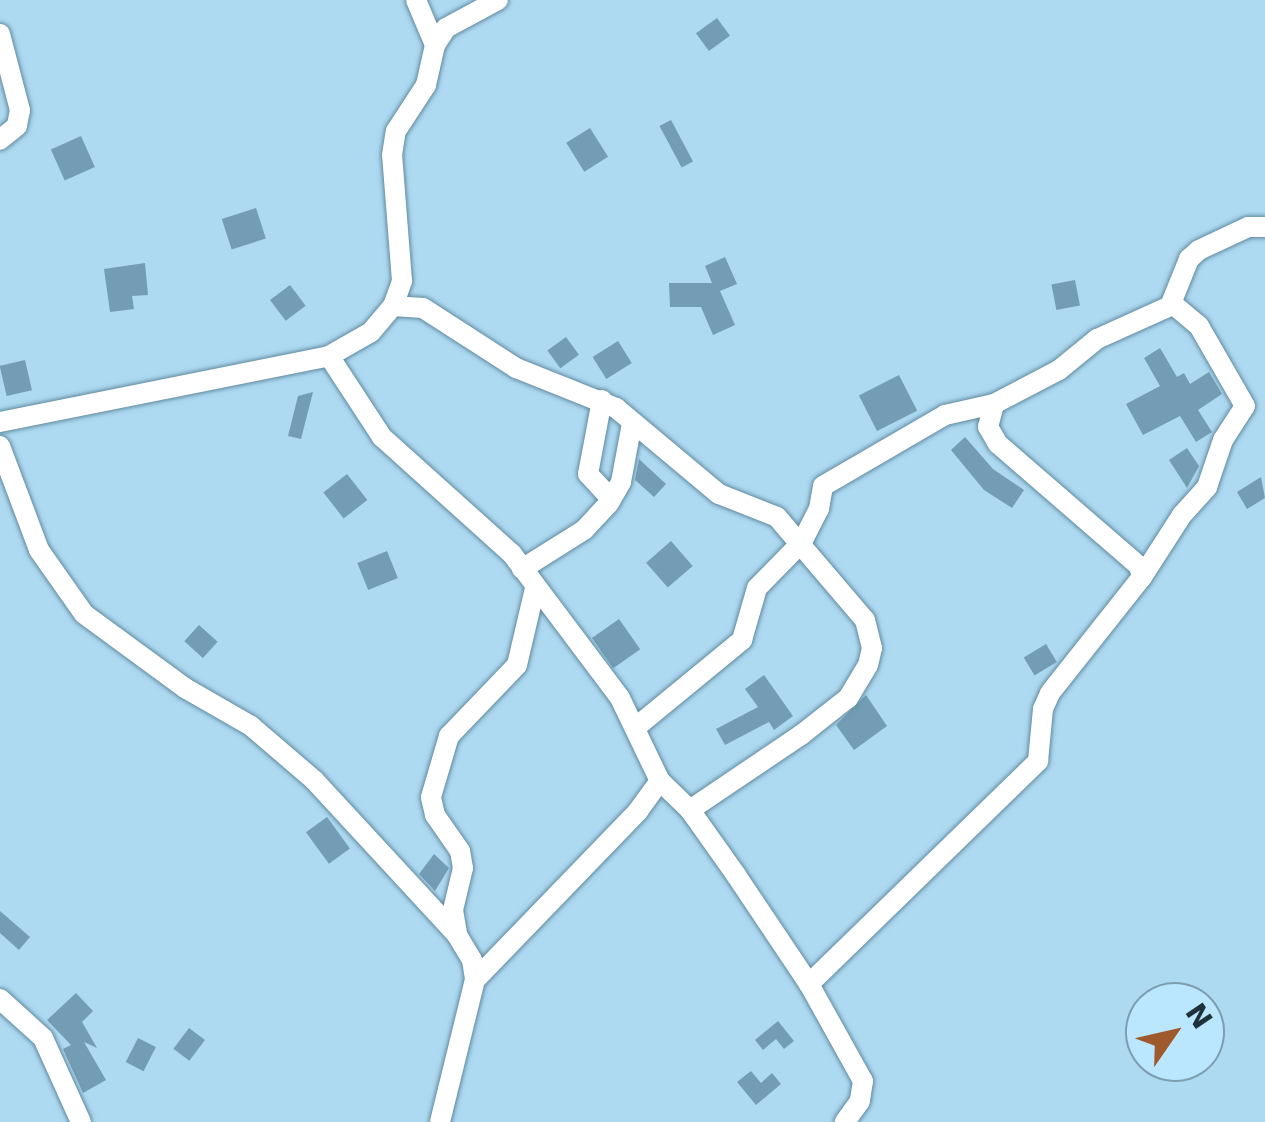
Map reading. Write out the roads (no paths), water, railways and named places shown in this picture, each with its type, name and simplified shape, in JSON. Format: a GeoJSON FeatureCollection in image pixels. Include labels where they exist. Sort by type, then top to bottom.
{"type":"FeatureCollection","features":[{"type":"Feature","properties":{"kind":"street"},"geometry":{"type":"LineString","coordinates":[[416,0],[435,46]]}},
{"type":"Feature","properties":{"kind":"street"},"geometry":{"type":"LineString","coordinates":[[0,422],[328,356],[371,332],[392,306],[400,288],[402,263],[393,141],[426,85],[435,46],[455,21],[498,0]]}},
{"type":"Feature","properties":{"kind":"street"},"geometry":{"type":"LineString","coordinates":[[0,34],[20,110],[18,126],[0,140]]}},
{"type":"Feature","properties":{"kind":"street"},"geometry":{"type":"LineString","coordinates":[[635,728],[742,640],[757,588],[802,542],[820,506],[820,490],[833,478],[946,415],[994,404],[1060,370],[1098,339],[1172,304],[1192,256],[1248,227],[1265,227]]}},
{"type":"Feature","properties":{"kind":"street"},"geometry":{"type":"LineString","coordinates":[[809,984],[1038,761],[1042,708],[1050,693],[1207,487],[1223,440],[1245,406],[1198,326],[1172,304]]}},
{"type":"Feature","properties":{"kind":"street"},"geometry":{"type":"LineString","coordinates":[[392,306],[423,308],[516,368],[602,400],[699,481],[729,501],[771,513],[802,542],[865,620],[872,648],[868,665],[848,698],[801,736],[690,810]]}},
{"type":"Feature","properties":{"kind":"street"},"geometry":{"type":"LineString","coordinates":[[328,356],[382,437],[507,550],[611,686],[660,780],[690,810],[809,984],[863,1081],[860,1101],[845,1122]]}},
{"type":"Feature","properties":{"kind":"street"},"geometry":{"type":"LineString","coordinates":[[602,400],[588,474],[611,499]]}},
{"type":"Feature","properties":{"kind":"street"},"geometry":{"type":"LineString","coordinates":[[994,404],[988,427],[998,444],[1139,566],[1142,577]]}},
{"type":"Feature","properties":{"kind":"street"},"geometry":{"type":"LineString","coordinates":[[522,570],[584,530],[611,499],[621,482],[632,423]]}},
{"type":"Feature","properties":{"kind":"street"},"geometry":{"type":"LineString","coordinates":[[0,446],[39,550],[84,614],[186,688],[252,726],[354,820],[457,935],[472,960],[475,980],[440,1122]]}},
{"type":"Feature","properties":{"kind":"street"},"geometry":{"type":"LineString","coordinates":[[457,935],[453,910],[463,868],[460,851],[435,815],[431,797],[449,736],[517,665],[535,588]]}},
{"type":"Feature","properties":{"kind":"street"},"geometry":{"type":"LineString","coordinates":[[475,980],[626,824],[660,780]]}},
{"type":"Feature","properties":{"kind":"street"},"geometry":{"type":"LineString","coordinates":[[0,999],[43,1038],[80,1122]]}}]}
